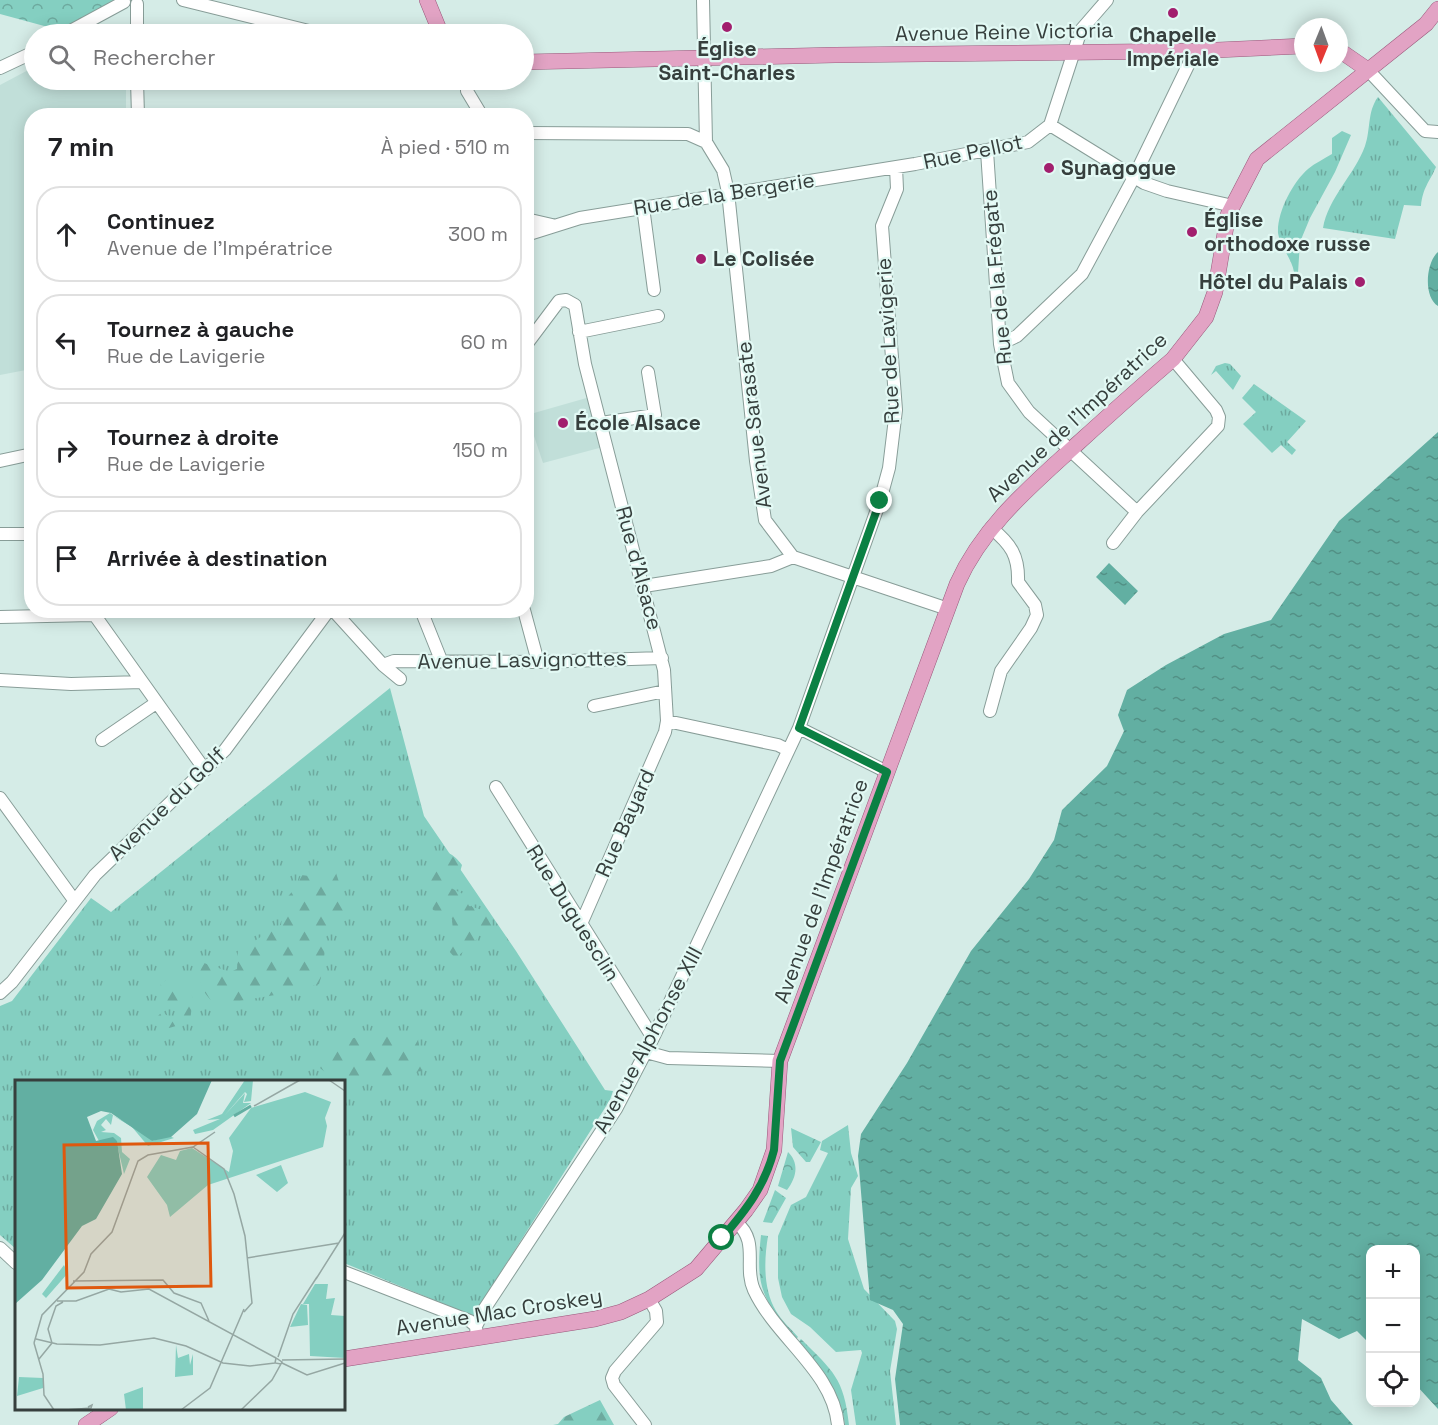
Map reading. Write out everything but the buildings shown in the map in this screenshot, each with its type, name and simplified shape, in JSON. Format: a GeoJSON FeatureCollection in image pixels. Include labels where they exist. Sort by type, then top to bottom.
{"type":"FeatureCollection","features":[{"type":"Feature","properties":{"kind":"main road"},"geometry":{"type":"LineString","coordinates":[[427,0],[437,24]]}},
{"type":"Feature","properties":{"kind":"main road","name":"Avenue de l'Impératrice"},"geometry":{"type":"LineString","coordinates":[[736,1222],[760,1190],[771,1163],[780,1061],[963,570],[991,528],[1039,478],[1173,359],[1206,317],[1215,292],[1223,234],[1233,206],[1257,159],[1426,24],[1438,9]]}},
{"type":"Feature","properties":{"kind":"main road","name":"Avenue Reine Victoria"},"geometry":{"type":"LineString","coordinates":[[534,62],[1195,51],[1294,46]]}},
{"type":"Feature","properties":{"kind":"main road"},"geometry":{"type":"LineString","coordinates":[[1348,56],[1368,70]]}},
{"type":"Feature","properties":{"kind":"main road","name":"Avenue Mac Croskey"},"geometry":{"type":"LineString","coordinates":[[345,1359],[477,1332],[607,1317],[649,1299],[696,1269],[736,1222]]}},
{"type":"Feature","properties":{"kind":"main road"},"geometry":{"type":"LineString","coordinates":[[86,1425],[108,1410]]}},
{"type":"Feature","properties":{"kind":"street"},"geometry":{"type":"LineString","coordinates":[[183,0],[280,24]]}},
{"type":"Feature","properties":{"kind":"street"},"geometry":{"type":"LineString","coordinates":[[534,133],[688,134],[706,142],[703,0]]}},
{"type":"Feature","properties":{"kind":"street","name":"Rue Pellot"},"geometry":{"type":"LineString","coordinates":[[896,167],[1028,142],[1050,124],[1081,30],[1107,0]]}},
{"type":"Feature","properties":{"kind":"street"},"geometry":{"type":"LineString","coordinates":[[87,24],[132,2],[135,24]]}},
{"type":"Feature","properties":{"kind":"street"},"geometry":{"type":"LineString","coordinates":[[0,59],[24,49]]}},
{"type":"Feature","properties":{"kind":"street"},"geometry":{"type":"LineString","coordinates":[[1000,344],[1017,336],[1082,274],[1135,176],[1195,51]]}},
{"type":"Feature","properties":{"kind":"street"},"geometry":{"type":"LineString","coordinates":[[0,68],[24,57]]}},
{"type":"Feature","properties":{"kind":"street"},"geometry":{"type":"LineString","coordinates":[[1368,70],[1425,131],[1438,132]]}},
{"type":"Feature","properties":{"kind":"street"},"geometry":{"type":"LineString","coordinates":[[137,90],[138,108]]}},
{"type":"Feature","properties":{"kind":"street"},"geometry":{"type":"LineString","coordinates":[[467,90],[477,108]]}},
{"type":"Feature","properties":{"kind":"street"},"geometry":{"type":"LineString","coordinates":[[1050,124],[1144,183],[1167,191],[1233,206]]}},
{"type":"Feature","properties":{"kind":"street","name":"Avenue Sarasate"},"geometry":{"type":"LineString","coordinates":[[706,142],[723,170],[728,192],[756,461],[765,520],[793,557]]}},
{"type":"Feature","properties":{"kind":"street","name":"Rue de la Frégate"},"geometry":{"type":"LineString","coordinates":[[987,151],[1000,344],[1008,383],[1029,412],[1137,512]]}},
{"type":"Feature","properties":{"kind":"street","name":"Rue de la Bergerie"},"geometry":{"type":"LineString","coordinates":[[553,225],[728,192],[896,167]]}},
{"type":"Feature","properties":{"kind":"street","name":"Rue de Lavigerie"},"geometry":{"type":"LineString","coordinates":[[799,728],[880,501],[892,444],[896,410],[882,226],[897,189],[896,167]]}},
{"type":"Feature","properties":{"kind":"street"},"geometry":{"type":"LineString","coordinates":[[643,207],[654,290]]}},
{"type":"Feature","properties":{"kind":"street"},"geometry":{"type":"LineString","coordinates":[[534,221],[553,225]]}},
{"type":"Feature","properties":{"kind":"street"},"geometry":{"type":"LineString","coordinates":[[534,232],[553,225]]}},
{"type":"Feature","properties":{"kind":"street","name":"Rue d'Alsace"},"geometry":{"type":"LineString","coordinates":[[534,334],[559,301],[566,300],[575,305],[579,332],[601,423],[662,658],[667,721]]}},
{"type":"Feature","properties":{"kind":"street"},"geometry":{"type":"LineString","coordinates":[[579,332],[658,316]]}},
{"type":"Feature","properties":{"kind":"street"},"geometry":{"type":"LineString","coordinates":[[1113,543],[1137,512],[1218,426],[1220,417],[1216,410],[1173,359]]}},
{"type":"Feature","properties":{"kind":"street"},"geometry":{"type":"LineString","coordinates":[[601,423],[655,415],[648,372]]}},
{"type":"Feature","properties":{"kind":"street"},"geometry":{"type":"LineString","coordinates":[[0,461],[24,456]]}},
{"type":"Feature","properties":{"kind":"street"},"geometry":{"type":"LineString","coordinates":[[990,711],[1001,671],[1031,628],[1037,615],[1035,605],[1018,582],[1019,560],[998,533],[991,528]]}},
{"type":"Feature","properties":{"kind":"street"},"geometry":{"type":"LineString","coordinates":[[0,534],[24,534]]}},
{"type":"Feature","properties":{"kind":"street"},"geometry":{"type":"LineString","coordinates":[[644,586],[771,566],[793,557],[948,609]]}},
{"type":"Feature","properties":{"kind":"street"},"geometry":{"type":"LineString","coordinates":[[0,617],[24,616]]}},
{"type":"Feature","properties":{"kind":"street"},"geometry":{"type":"LineString","coordinates":[[96,618],[205,770]]}},
{"type":"Feature","properties":{"kind":"street","name":"Avenue du Golf"},"geometry":{"type":"LineString","coordinates":[[0,993],[12,982],[95,875],[225,750],[325,618]]}},
{"type":"Feature","properties":{"kind":"street"},"geometry":{"type":"LineString","coordinates":[[339,618],[383,665],[400,679]]}},
{"type":"Feature","properties":{"kind":"street"},"geometry":{"type":"LineString","coordinates":[[424,618],[441,660]]}},
{"type":"Feature","properties":{"kind":"street"},"geometry":{"type":"LineString","coordinates":[[526,618],[538,662]]}},
{"type":"Feature","properties":{"kind":"street","name":"Avenue Lasvignottes"},"geometry":{"type":"LineString","coordinates":[[383,665],[394,661],[538,662],[662,658]]}},
{"type":"Feature","properties":{"kind":"street"},"geometry":{"type":"LineString","coordinates":[[0,680],[71,684],[142,682]]}},
{"type":"Feature","properties":{"kind":"street"},"geometry":{"type":"LineString","coordinates":[[594,706],[665,691]]}},
{"type":"Feature","properties":{"kind":"street"},"geometry":{"type":"LineString","coordinates":[[102,740],[156,703]]}},
{"type":"Feature","properties":{"kind":"street"},"geometry":{"type":"LineString","coordinates":[[667,721],[778,745],[788,750]]}},
{"type":"Feature","properties":{"kind":"street","name":"Rue Bayard"},"geometry":{"type":"LineString","coordinates":[[581,924],[665,732],[667,721]]}},
{"type":"Feature","properties":{"kind":"street"},"geometry":{"type":"LineString","coordinates":[[799,728],[887,772]]}},
{"type":"Feature","properties":{"kind":"street","name":"Avenue Alphonse XIII"},"geometry":{"type":"LineString","coordinates":[[477,1332],[616,1109],[653,1038],[799,728]]}},
{"type":"Feature","properties":{"kind":"street","name":"Rue Duguesclin"},"geometry":{"type":"LineString","coordinates":[[495,787],[653,1038]]}},
{"type":"Feature","properties":{"kind":"street"},"geometry":{"type":"LineString","coordinates":[[0,798],[74,900]]}},
{"type":"Feature","properties":{"kind":"street"},"geometry":{"type":"LineString","coordinates":[[646,1052],[668,1058],[780,1061]]}},
{"type":"Feature","properties":{"kind":"street"},"geometry":{"type":"LineString","coordinates":[[736,1222],[749,1238],[750,1275],[753,1288],[773,1324],[827,1385],[834,1401],[838,1425]]}},
{"type":"Feature","properties":{"kind":"street"},"geometry":{"type":"LineString","coordinates":[[0,1248],[15,1262]]}},
{"type":"Feature","properties":{"kind":"street"},"geometry":{"type":"LineString","coordinates":[[345,1272],[470,1321],[477,1332]]}},
{"type":"Feature","properties":{"kind":"street"},"geometry":{"type":"LineString","coordinates":[[645,1425],[614,1385],[612,1378],[615,1371],[657,1322],[656,1311],[649,1299]]}},
{"type":"Feature","properties":{"kind":"shaded area"},"geometry":{"type":"Polygon","coordinates":[[[24,72],[24,90],[126,90],[126,108],[24,108],[24,370],[0,375],[0,85],[24,72]]]}},
{"type":"Feature","properties":{"kind":"shaded area","name":"École Alsace"},"geometry":{"type":"Polygon","coordinates":[[[590,397],[603,447],[543,463],[534,436],[534,413],[590,397]]]}},
{"type":"Feature","properties":{"kind":"green space"},"geometry":{"type":"Polygon","coordinates":[[[0,0],[115,0],[70,24],[37,24],[0,14],[0,0]]]}},
{"type":"Feature","properties":{"kind":"green space"},"geometry":{"type":"Polygon","coordinates":[[[1378,97],[1436,167],[1425,190],[1421,206],[1404,205],[1395,239],[1323,228],[1330,206],[1361,156],[1367,140],[1372,109],[1378,97]]]}},
{"type":"Feature","properties":{"kind":"green space"},"geometry":{"type":"Polygon","coordinates":[[[1342,131],[1351,135],[1300,242],[1298,273],[1294,272],[1278,233],[1283,207],[1302,175],[1332,154],[1332,138],[1342,131]]]}},
{"type":"Feature","properties":{"kind":"green space"},"geometry":{"type":"Polygon","coordinates":[[[1230,364],[1241,376],[1233,390],[1216,371],[1211,375],[1216,366],[1230,364]]]}},
{"type":"Feature","properties":{"kind":"green space"},"geometry":{"type":"Polygon","coordinates":[[[1254,384],[1306,421],[1287,442],[1296,450],[1292,455],[1281,445],[1272,453],[1243,424],[1256,412],[1242,398],[1254,384]]]}},
{"type":"Feature","properties":{"kind":"green space"},"geometry":{"type":"Polygon","coordinates":[[[390,688],[424,816],[516,951],[605,1090],[613,1091],[610,1100],[473,1316],[345,1263],[345,1080],[15,1080],[15,1248],[0,1235],[0,1006],[12,1001],[91,898],[111,912],[390,688]]]}},
{"type":"Feature","properties":{"kind":"green space"},"geometry":{"type":"Polygon","coordinates":[[[432,851],[453,855],[459,861],[462,865],[458,879],[452,883],[451,888],[463,894],[469,906],[489,912],[492,921],[491,936],[481,933],[473,944],[455,958],[449,951],[453,932],[452,919],[433,910],[429,895],[427,872],[432,851]]]}},
{"type":"Feature","properties":{"kind":"green space"},"geometry":{"type":"Polygon","coordinates":[[[329,870],[336,873],[348,909],[346,919],[328,927],[319,984],[293,992],[216,1005],[201,986],[199,975],[204,963],[230,972],[237,969],[238,949],[281,925],[284,901],[297,886],[301,875],[317,877],[329,870]]]}},
{"type":"Feature","properties":{"kind":"green space"},"geometry":{"type":"Polygon","coordinates":[[[170,978],[180,980],[184,991],[193,996],[190,1022],[169,1028],[161,1027],[158,1016],[162,1012],[169,1017],[178,1018],[182,1015],[182,1009],[175,1005],[170,1008],[160,996],[161,983],[170,978]]]}},
{"type":"Feature","properties":{"kind":"green space"},"geometry":{"type":"Polygon","coordinates":[[[370,1035],[418,1039],[422,1071],[387,1076],[345,1089],[345,1080],[335,1080],[320,1068],[321,1054],[332,1042],[370,1035]]]}},
{"type":"Feature","properties":{"kind":"green space"},"geometry":{"type":"Polygon","coordinates":[[[848,1125],[851,1153],[858,1176],[851,1188],[848,1239],[864,1289],[895,1321],[897,1329],[890,1371],[896,1425],[856,1425],[851,1390],[861,1350],[836,1352],[810,1327],[791,1314],[782,1297],[778,1278],[778,1236],[791,1205],[806,1197],[828,1153],[820,1150],[822,1141],[848,1125]]]}},
{"type":"Feature","properties":{"kind":"green space"},"geometry":{"type":"Polygon","coordinates":[[[791,1128],[821,1142],[810,1162],[806,1162],[793,1147],[791,1128]]]}},
{"type":"Feature","properties":{"kind":"green space"},"geometry":{"type":"Polygon","coordinates":[[[788,1152],[794,1161],[795,1171],[793,1181],[787,1190],[778,1186],[788,1152]]]}},
{"type":"Feature","properties":{"kind":"green space"},"geometry":{"type":"Polygon","coordinates":[[[775,1190],[786,1198],[772,1223],[763,1222],[775,1190]]]}},
{"type":"Feature","properties":{"kind":"green space"},"geometry":{"type":"Polygon","coordinates":[[[761,1235],[768,1236],[765,1264],[769,1293],[778,1314],[798,1337],[795,1340],[775,1313],[764,1292],[759,1268],[761,1235]]]}},
{"type":"Feature","properties":{"kind":"green space"},"geometry":{"type":"Polygon","coordinates":[[[801,1339],[835,1376],[844,1396],[849,1425],[845,1425],[838,1400],[828,1380],[797,1344],[801,1339]]]}},
{"type":"Feature","properties":{"kind":"green space"},"geometry":{"type":"Polygon","coordinates":[[[600,1400],[614,1425],[553,1425],[558,1424],[564,1417],[600,1400]]]}},
{"type":"Feature","properties":{"kind":"water"},"geometry":{"type":"Polygon","coordinates":[[[1438,252],[1438,306],[1430,295],[1428,279],[1431,263],[1438,252]]]}},
{"type":"Feature","properties":{"kind":"water"},"geometry":{"type":"Polygon","coordinates":[[[1438,432],[1438,1409],[1420,1389],[1420,1245],[1366,1245],[1366,1340],[1357,1331],[1339,1339],[1302,1319],[1298,1360],[1321,1378],[1331,1400],[1353,1425],[900,1425],[895,1379],[903,1324],[893,1310],[870,1300],[858,1156],[861,1134],[907,1063],[971,951],[1029,879],[1054,840],[1062,810],[1107,766],[1124,731],[1118,715],[1127,690],[1166,665],[1224,634],[1271,620],[1339,521],[1438,432]]]}},
{"type":"Feature","properties":{"kind":"water"},"geometry":{"type":"Polygon","coordinates":[[[1109,563],[1138,591],[1125,605],[1096,577],[1109,563]]]}},
{"type":"Feature","properties":{"kind":"place","name":"Chapelle Impériale"},"geometry":{"type":"Point","coordinates":[1173,13]}},
{"type":"Feature","properties":{"kind":"place","name":"Église Saint-Charles"},"geometry":{"type":"Point","coordinates":[727,27]}},
{"type":"Feature","properties":{"kind":"place","name":"Synagogue"},"geometry":{"type":"Point","coordinates":[1049,168]}},
{"type":"Feature","properties":{"kind":"place","name":"Église orthodoxe russe"},"geometry":{"type":"Point","coordinates":[1192,232]}},
{"type":"Feature","properties":{"kind":"place","name":"Le Colisée"},"geometry":{"type":"Point","coordinates":[701,259]}},
{"type":"Feature","properties":{"kind":"place","name":"Hôtel du Palais"},"geometry":{"type":"Point","coordinates":[1360,282]}},
{"type":"Feature","properties":{"kind":"place","name":"École Alsace"},"geometry":{"type":"Point","coordinates":[563,423]}},
{"type":"Feature","properties":{"kind":"route"},"geometry":{"type":"LineString","coordinates":[[722,1238],[755,1198],[771,1163],[774,1150],[780,1061],[887,772],[799,728],[880,501]]}}]}
